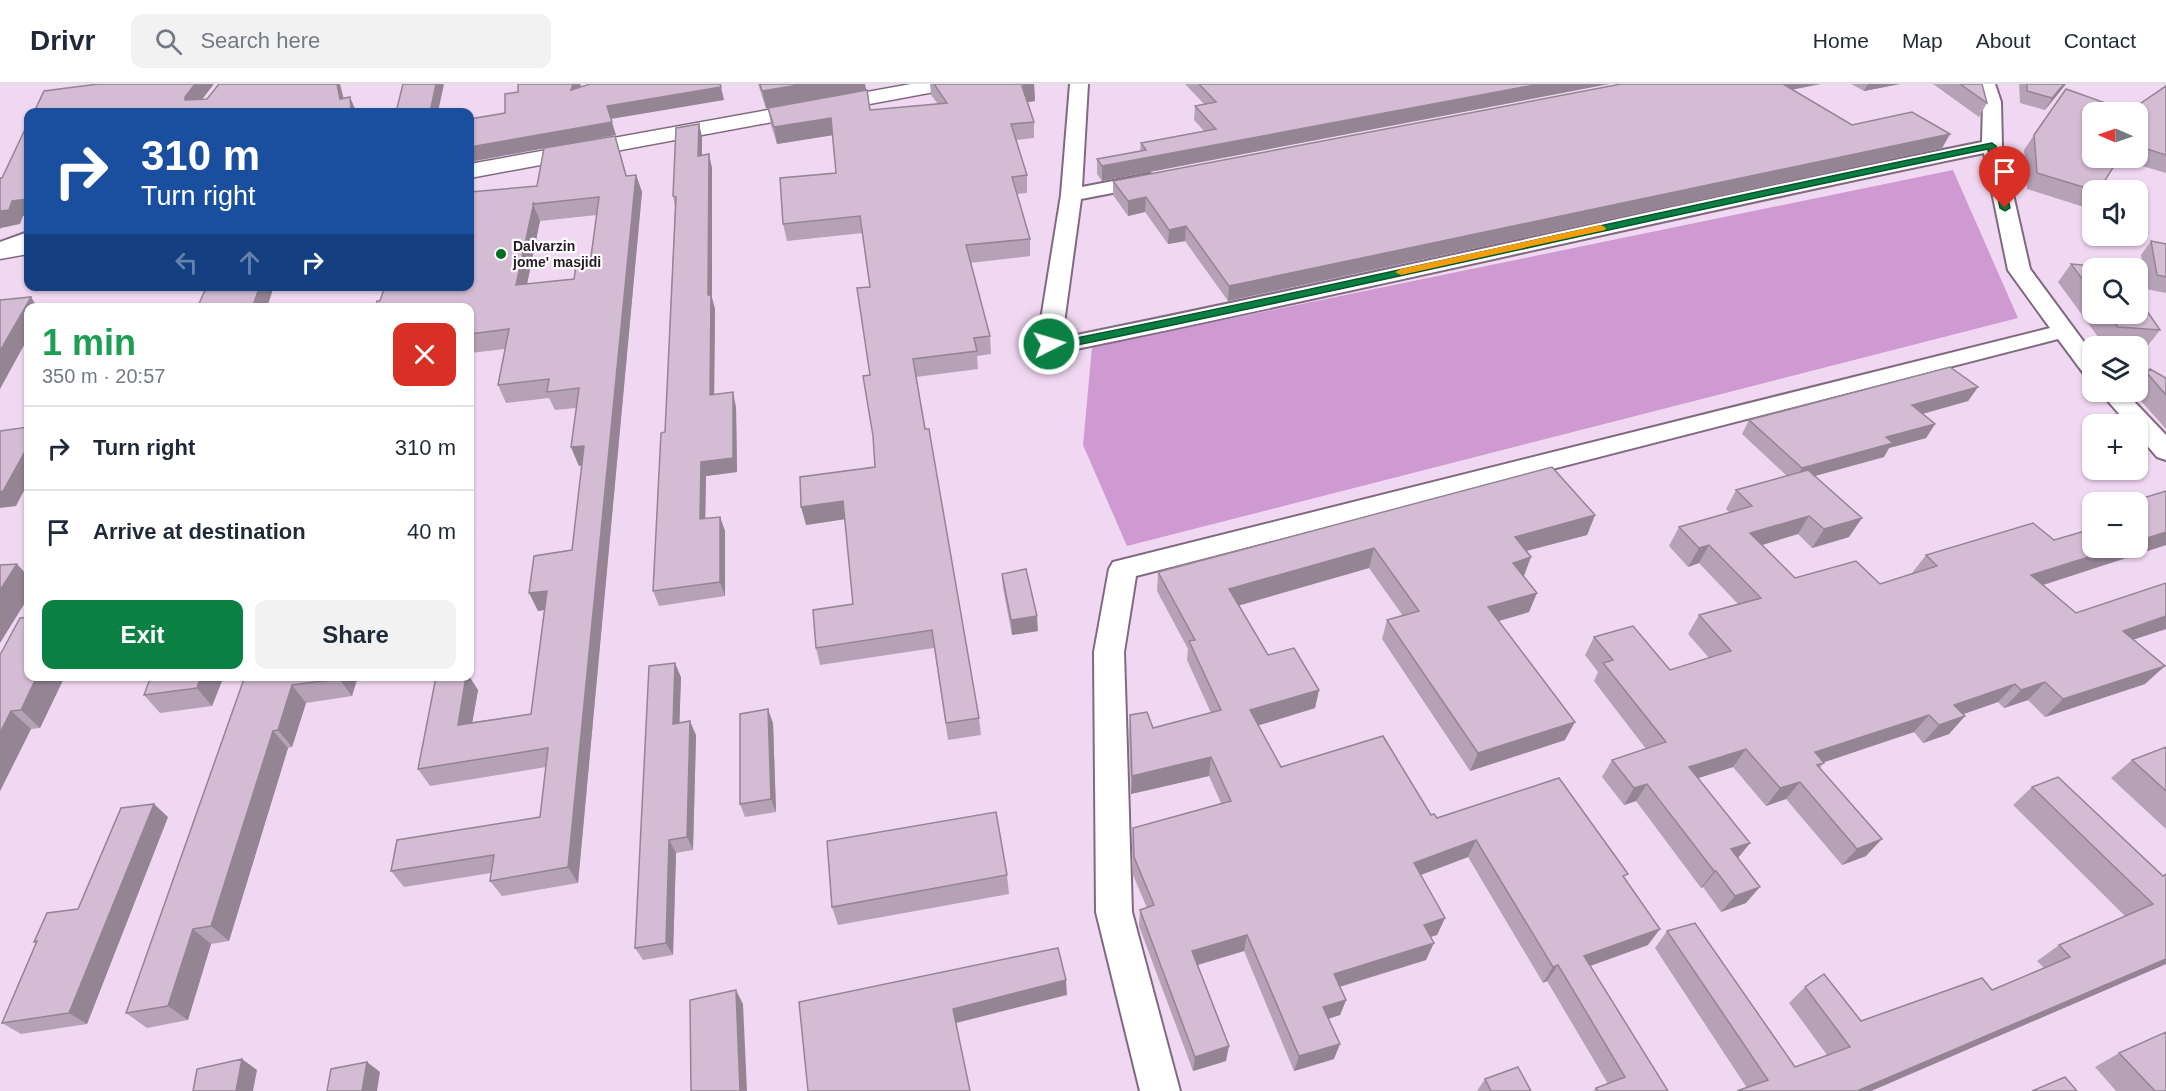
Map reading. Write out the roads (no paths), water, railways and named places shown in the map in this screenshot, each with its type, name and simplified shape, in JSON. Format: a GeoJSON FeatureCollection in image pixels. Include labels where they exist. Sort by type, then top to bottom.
{"type":"FeatureCollection","features":[{"type":"Feature","properties":{"kind":"street"},"geometry":{"type":"LineString","coordinates":[[474,170],[945,84]]}},
{"type":"Feature","properties":{"kind":"street"},"geometry":{"type":"LineString","coordinates":[[1079,84],[1071,195],[1049,344],[1062,345],[1258,305],[1813,182],[1992,146]]}},
{"type":"Feature","properties":{"kind":"street"},"geometry":{"type":"LineString","coordinates":[[1986,84],[1992,102],[1992,146],[2019,270],[2082,355]]}},
{"type":"Feature","properties":{"kind":"street"},"geometry":{"type":"LineString","coordinates":[[1071,195],[1164,177]]}},
{"type":"Feature","properties":{"kind":"street"},"geometry":{"type":"LineString","coordinates":[[0,251],[24,240]]}},
{"type":"Feature","properties":{"kind":"street"},"geometry":{"type":"LineString","coordinates":[[0,251],[24,248]]}},
{"type":"Feature","properties":{"kind":"street"},"geometry":{"type":"LineString","coordinates":[[1160,1091],[1114,912],[1109,652],[1123,569],[2064,330]]}},
{"type":"Feature","properties":{"kind":"street"},"geometry":{"type":"LineString","coordinates":[[2121,402],[2166,451]]}},
{"type":"Feature","properties":{"kind":"place","name":"Dalvarzin jome' masjidi"},"geometry":{"type":"Point","coordinates":[501,254]}}]}
